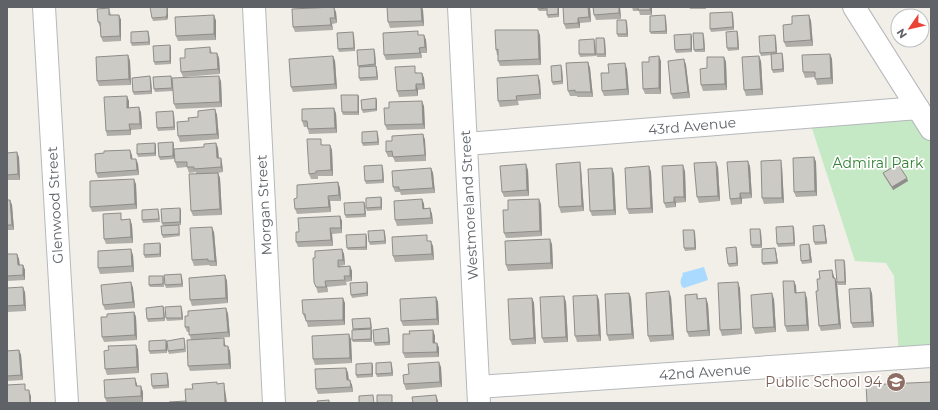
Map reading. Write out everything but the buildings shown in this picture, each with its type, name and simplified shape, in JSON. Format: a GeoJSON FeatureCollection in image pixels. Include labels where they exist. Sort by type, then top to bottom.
{"type":"FeatureCollection","features":[{"type":"Feature","properties":{"kind":"street","name":"Glenwood Street"},"geometry":{"type":"LineString","coordinates":[[44,7],[67,403]]}},
{"type":"Feature","properties":{"kind":"street","name":"Morgan Street"},"geometry":{"type":"LineString","coordinates":[[254,7],[274,403]]}},
{"type":"Feature","properties":{"kind":"street","name":"Westmoreland Street"},"geometry":{"type":"LineString","coordinates":[[459,7],[478,395]]}},
{"type":"Feature","properties":{"kind":"street"},"geometry":{"type":"LineString","coordinates":[[854,7],[931,129]]}},
{"type":"Feature","properties":{"kind":"street","name":"43rd Avenue"},"geometry":{"type":"LineString","coordinates":[[466,144],[918,108]]}},
{"type":"Feature","properties":{"kind":"street","name":"42nd Avenue"},"geometry":{"type":"LineString","coordinates":[[478,395],[931,356]]}},
{"type":"Feature","properties":{"kind":"green space","name":"Admiral Park"},"geometry":{"type":"Polygon","coordinates":[[[918,108],[931,129],[931,356],[899,358],[894,276],[886,263],[855,261],[808,116],[918,108]]]}},
{"type":"Feature","properties":{"kind":"water"},"geometry":{"type":"Polygon","coordinates":[[[704,267],[708,280],[684,288],[682,287],[682,273],[704,267]]]}},
{"type":"Feature","properties":{"kind":"place","name":"Public School 94"},"geometry":{"type":"Point","coordinates":[896,382]}}]}
